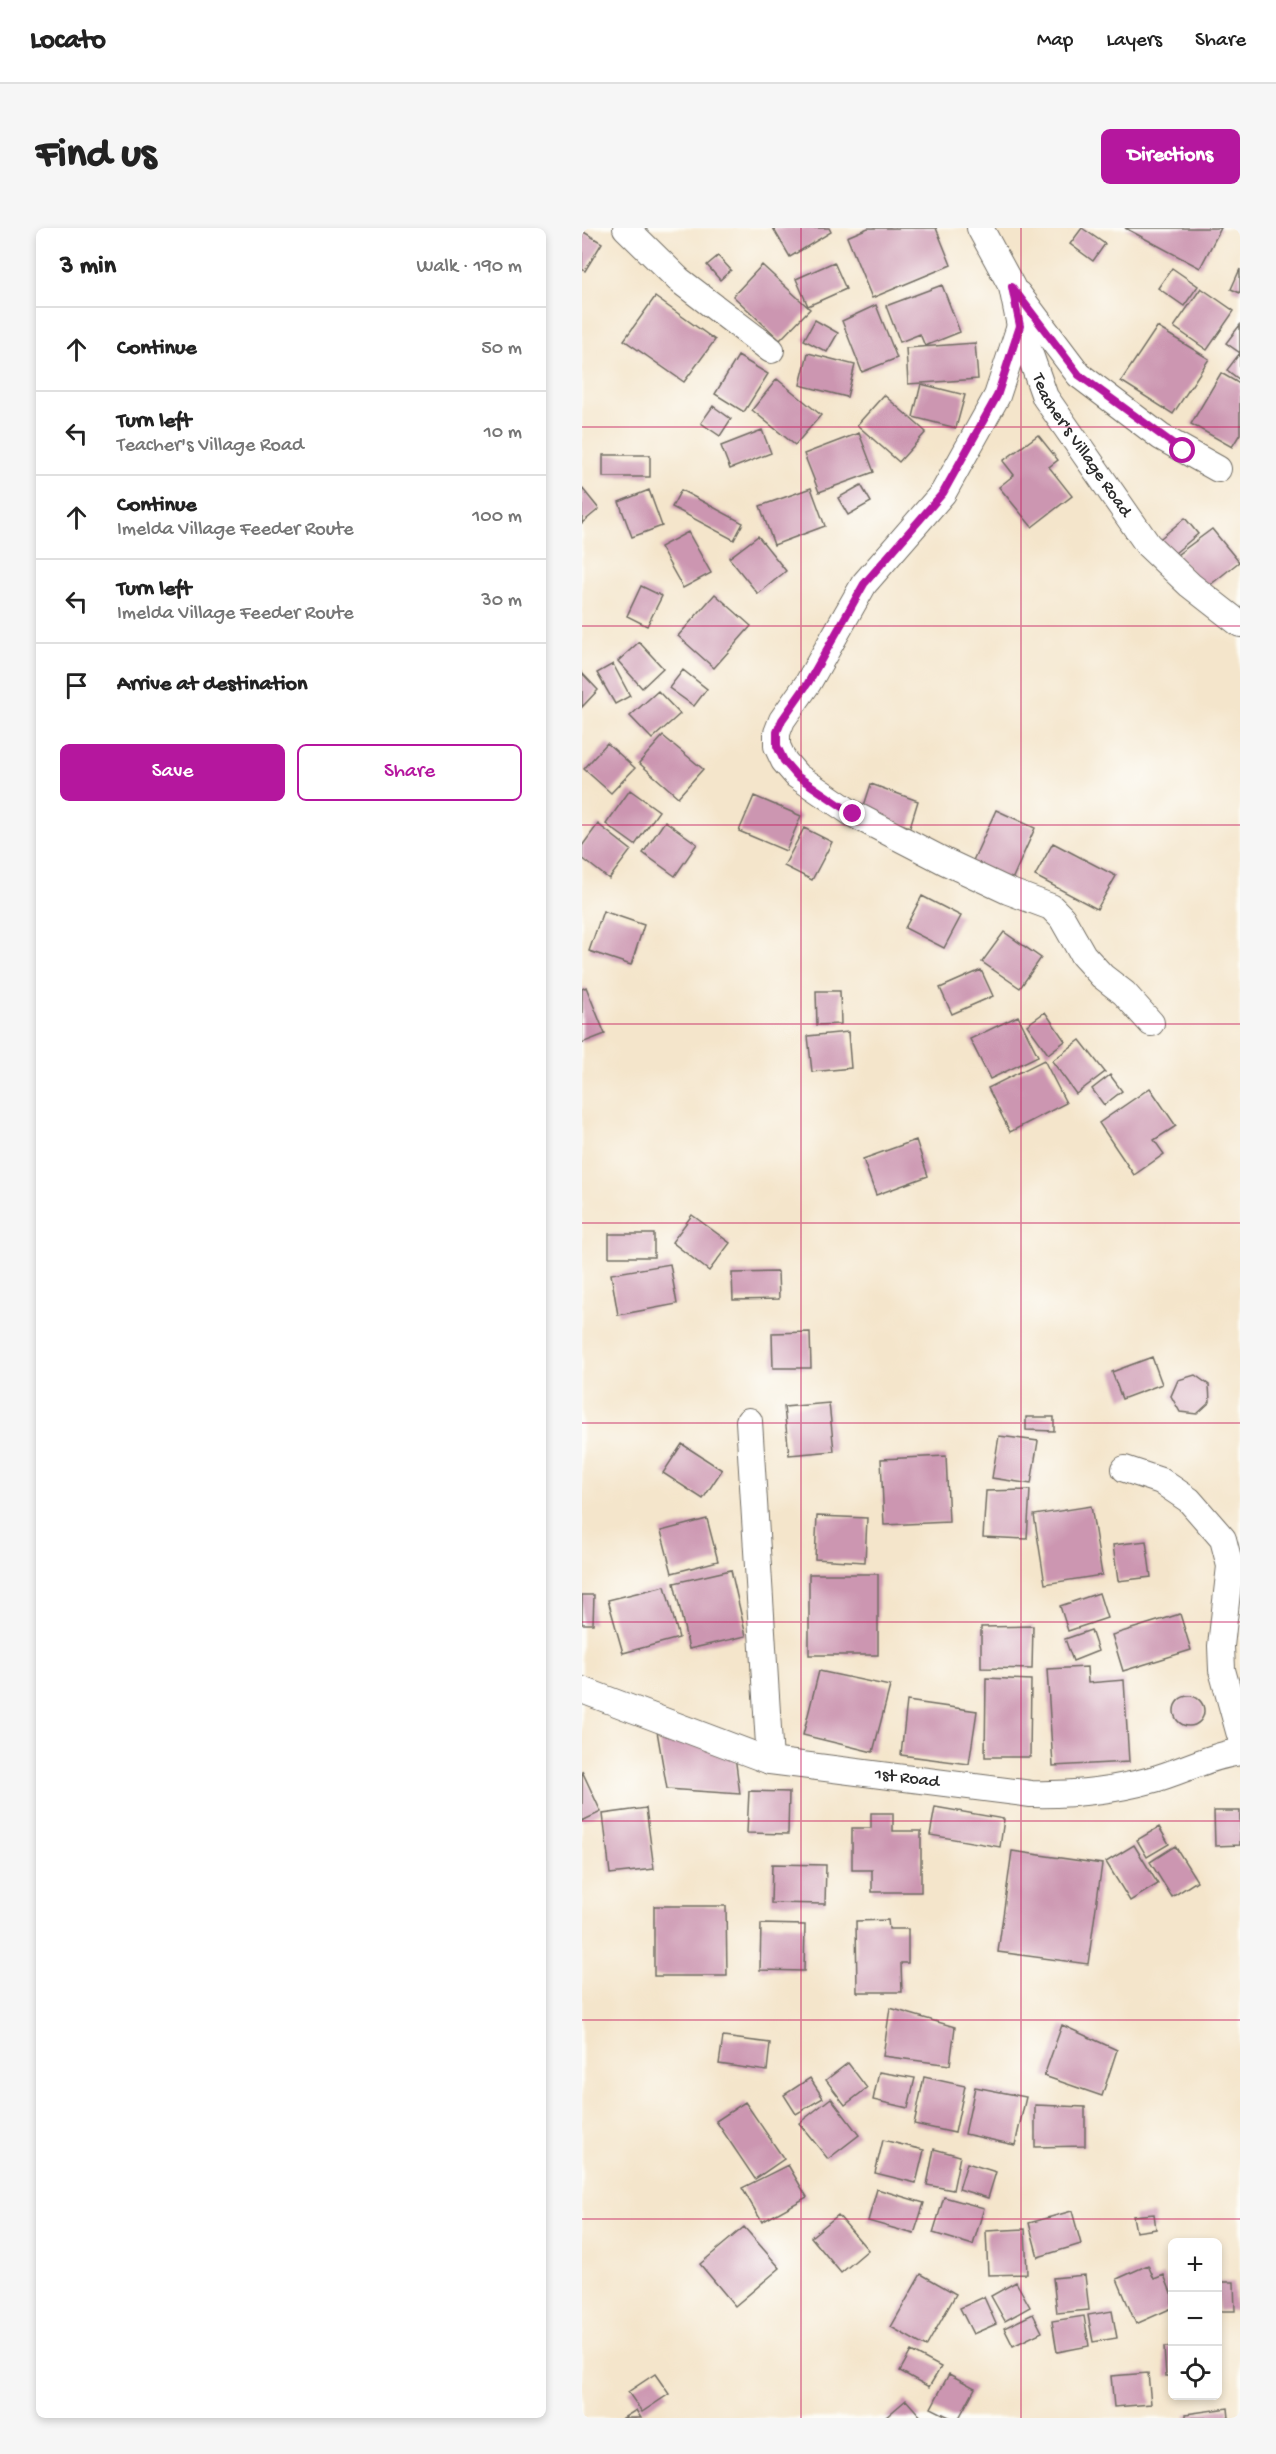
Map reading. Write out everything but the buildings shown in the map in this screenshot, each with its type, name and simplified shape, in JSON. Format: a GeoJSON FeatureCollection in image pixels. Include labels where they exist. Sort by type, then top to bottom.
{"type":"FeatureCollection","features":[{"type":"Feature","properties":{"kind":"street"},"geometry":{"type":"LineString","coordinates":[[626,228],[679,280],[771,350]]}},
{"type":"Feature","properties":{"kind":"street","name":"Teacher's Village Road"},"geometry":{"type":"LineString","coordinates":[[980,228],[1012,287],[1020,326],[1045,397],[1148,544],[1190,585],[1240,624]]}},
{"type":"Feature","properties":{"kind":"street"},"geometry":{"type":"LineString","coordinates":[[1012,287],[1079,375],[1161,437],[1218,469]]}},
{"type":"Feature","properties":{"kind":"street"},"geometry":{"type":"LineString","coordinates":[[1020,326],[997,396],[943,493],[864,584],[808,683],[782,720],[777,732],[777,746],[784,761],[797,776],[853,814],[946,862],[1008,891],[1051,907],[1062,918],[1083,955],[1102,976],[1124,993],[1151,1023]]}},
{"type":"Feature","properties":{"kind":"street"},"geometry":{"type":"LineString","coordinates":[[749,1421],[770,1761]]}},
{"type":"Feature","properties":{"kind":"street"},"geometry":{"type":"LineString","coordinates":[[1125,1469],[1161,1481],[1189,1500],[1223,1539],[1230,1566],[1221,1646],[1222,1670],[1240,1736]]}},
{"type":"Feature","properties":{"kind":"street","name":"1st Road"},"geometry":{"type":"LineString","coordinates":[[582,1690],[770,1761],[1031,1794],[1066,1795],[1100,1791],[1150,1780],[1240,1752]]}},
{"type":"Feature","properties":{"kind":"route"},"geometry":{"type":"LineString","coordinates":[[853,814],[797,776],[784,761],[777,746],[777,732],[782,720],[808,683],[864,584],[943,493],[997,396],[1020,326],[1012,287],[1079,375],[1183,451]]}}]}
